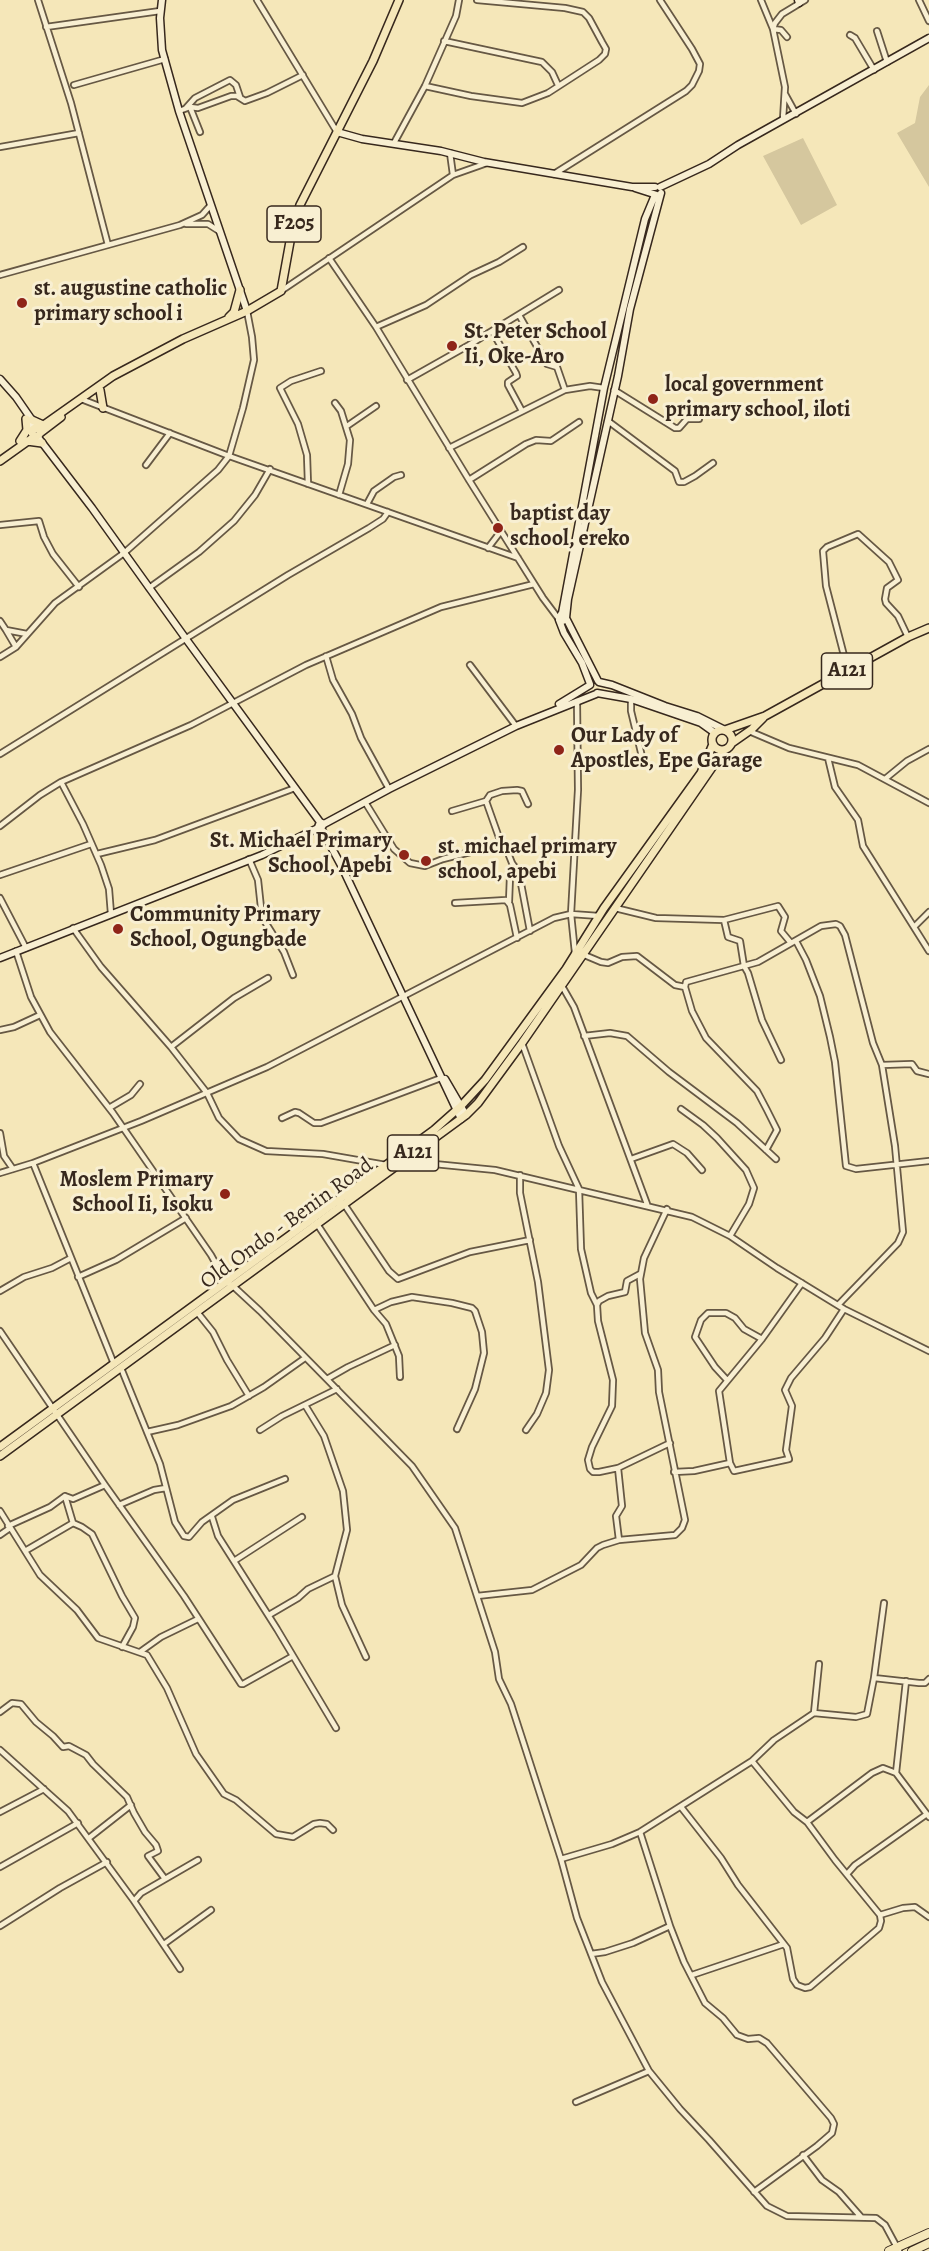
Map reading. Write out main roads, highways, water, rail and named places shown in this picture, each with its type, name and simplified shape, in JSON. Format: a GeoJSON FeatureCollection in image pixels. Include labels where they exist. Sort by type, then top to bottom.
{"type":"FeatureCollection","features":[{"type":"Feature","properties":{"kind":"highway"},"geometry":{"type":"LineString","coordinates":[[889,2251],[898,2249],[929,2233]]}},
{"type":"Feature","properties":{"kind":"highway"},"geometry":{"type":"LineString","coordinates":[[912,2251],[929,2243]]}},
{"type":"Feature","properties":{"kind":"main road","name":"F205"},"geometry":{"type":"LineString","coordinates":[[226,321],[247,312],[280,291],[300,205],[373,61],[399,0]]}},
{"type":"Feature","properties":{"kind":"main road"},"geometry":{"type":"LineString","coordinates":[[0,458],[106,380],[183,339],[226,321],[234,312],[240,290]]}},
{"type":"Feature","properties":{"kind":"main road"},"geometry":{"type":"LineString","coordinates":[[82,399],[100,390],[121,373]]}},
{"type":"Feature","properties":{"kind":"main road"},"geometry":{"type":"LineString","coordinates":[[100,390],[103,408]]}},
{"type":"Feature","properties":{"kind":"main road"},"geometry":{"type":"LineString","coordinates":[[23,441],[29,419],[37,432]]}},
{"type":"Feature","properties":{"kind":"main road"},"geometry":{"type":"LineString","coordinates":[[23,441],[42,443]]}},
{"type":"Feature","properties":{"kind":"main road","name":"Old Ondo - Benin Road"},"geometry":{"type":"LineString","coordinates":[[0,1456],[197,1312],[230,1284],[386,1165],[398,1160],[463,1117],[478,1103],[562,986],[599,916],[701,773],[715,733],[765,716],[908,637],[929,628]]}},
{"type":"Feature","properties":{"kind":"main road","name":"Old Ondo - Benin Road"},"geometry":{"type":"LineString","coordinates":[[0,1447],[114,1364],[317,1224],[459,1109],[485,1080],[578,952],[615,908],[724,750],[765,716]]}},
{"type":"Feature","properties":{"kind":"main road"},"geometry":{"type":"LineString","coordinates":[[724,730],[732,736],[732,743]]}},
{"type":"Feature","properties":{"kind":"main road"},"geometry":{"type":"LineString","coordinates":[[713,744],[718,749],[724,750]]}},
{"type":"Feature","properties":{"kind":"place","name":"st. augustine catholic primary school i"},"geometry":{"type":"Point","coordinates":[22,303]}},
{"type":"Feature","properties":{"kind":"place","name":"St. Peter School Ii, Oke-Aro"},"geometry":{"type":"Point","coordinates":[452,346]}},
{"type":"Feature","properties":{"kind":"place","name":"local government primary school, iloti"},"geometry":{"type":"Point","coordinates":[653,399]}},
{"type":"Feature","properties":{"kind":"place","name":"baptist day school, ereko"},"geometry":{"type":"Point","coordinates":[498,528]}},
{"type":"Feature","properties":{"kind":"place","name":"Our Lady of Apostles, Epe Garage"},"geometry":{"type":"Point","coordinates":[559,750]}},
{"type":"Feature","properties":{"kind":"place","name":"St. Michael Primary School, Apebi"},"geometry":{"type":"Point","coordinates":[404,855]}},
{"type":"Feature","properties":{"kind":"place","name":"st. michael primary school, apebi"},"geometry":{"type":"Point","coordinates":[426,861]}},
{"type":"Feature","properties":{"kind":"place","name":"Community Primary School, Ogungbade"},"geometry":{"type":"Point","coordinates":[118,929]}},
{"type":"Feature","properties":{"kind":"place","name":"Moslem Primary School Ii, Isoku"},"geometry":{"type":"Point","coordinates":[225,1194]}}]}
